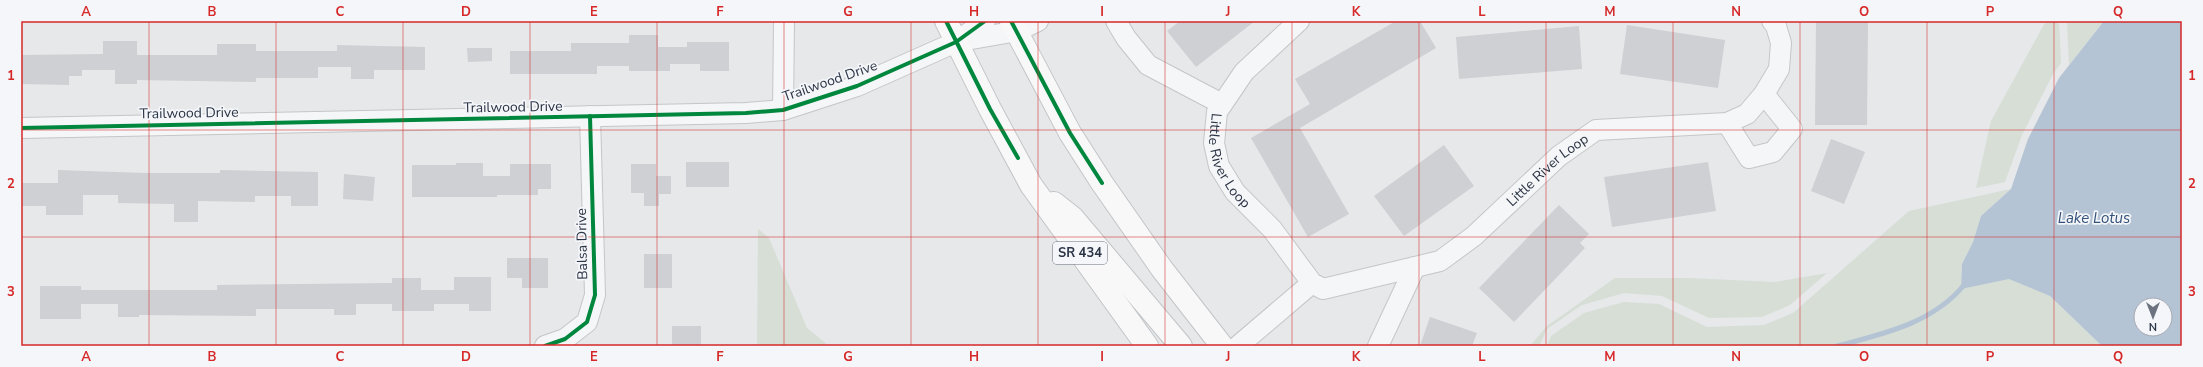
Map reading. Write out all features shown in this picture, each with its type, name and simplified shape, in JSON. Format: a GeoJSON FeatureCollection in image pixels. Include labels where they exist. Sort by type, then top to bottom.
{"type":"FeatureCollection","features":[{"type":"Feature","properties":{"kind":"main road","name":"SR 434"},"geometry":{"type":"LineString","coordinates":[[946,21],[990,109],[1031,185],[1147,346]]}},
{"type":"Feature","properties":{"kind":"main road"},"geometry":{"type":"LineString","coordinates":[[1014,26],[1067,126],[1102,184],[1162,269],[1222,346]]}},
{"type":"Feature","properties":{"kind":"main road"},"geometry":{"type":"LineString","coordinates":[[1031,185],[1073,218],[1181,346]]}},
{"type":"Feature","properties":{"kind":"street"},"geometry":{"type":"LineString","coordinates":[[783,110],[784,21]]}},
{"type":"Feature","properties":{"kind":"street","name":"Trailwood Drive"},"geometry":{"type":"LineString","coordinates":[[956,42],[985,21]]}},
{"type":"Feature","properties":{"kind":"street","name":"Trailwood Drive"},"geometry":{"type":"LineString","coordinates":[[21,128],[746,113],[783,110],[857,86],[956,42],[1038,21]]}},
{"type":"Feature","properties":{"kind":"street"},"geometry":{"type":"LineString","coordinates":[[1116,21],[1126,38],[1148,65],[1222,104]]}},
{"type":"Feature","properties":{"kind":"street","name":"Little River Loop"},"geometry":{"type":"LineString","coordinates":[[1299,21],[1244,72],[1217,112],[1214,143],[1219,166],[1235,192],[1272,229],[1312,283],[1323,289],[1440,261],[1474,236],[1559,156],[1596,130],[1727,123],[1747,114],[1764,94],[1779,69],[1782,43],[1776,26],[1772,21]]}},
{"type":"Feature","properties":{"kind":"street"},"geometry":{"type":"LineString","coordinates":[[1727,123],[1749,158],[1773,152],[1792,129],[1764,94]]}},
{"type":"Feature","properties":{"kind":"street","name":"Balsa Drive"},"geometry":{"type":"LineString","coordinates":[[545,346],[565,339],[587,322],[595,295],[590,116]]}},
{"type":"Feature","properties":{"kind":"street"},"geometry":{"type":"LineString","coordinates":[[1378,346],[1415,267]]}},
{"type":"Feature","properties":{"kind":"street"},"geometry":{"type":"LineString","coordinates":[[1238,346],[1312,283]]}},
{"type":"Feature","properties":{"kind":"shaded area"},"geometry":{"type":"Polygon","coordinates":[[[2046,21],[2059,21],[2061,63],[2053,74],[2022,135],[2005,182],[1976,188],[1991,121],[2046,21]]]}},
{"type":"Feature","properties":{"kind":"shaded area"},"geometry":{"type":"Polygon","coordinates":[[[2067,21],[2104,21],[2069,65],[2067,21]]]}},
{"type":"Feature","properties":{"kind":"shaded area"},"geometry":{"type":"Polygon","coordinates":[[[2011,189],[1981,216],[1973,242],[1962,264],[1961,289],[2009,278],[2050,296],[2102,346],[1547,346],[1551,336],[1584,313],[1624,302],[1659,304],[1707,327],[1764,325],[1793,313],[1909,211],[2011,189]]]}},
{"type":"Feature","properties":{"kind":"shaded area"},"geometry":{"type":"Polygon","coordinates":[[[758,229],[769,238],[807,328],[829,346],[757,346],[758,229]]]}},
{"type":"Feature","properties":{"kind":"shaded area"},"geometry":{"type":"Polygon","coordinates":[[[1827,273],[1790,305],[1762,317],[1709,318],[1662,296],[1624,293],[1582,305],[1547,329],[1539,346],[1530,346],[1547,326],[1615,278],[1688,278],[1775,282],[1827,273]]]}},
{"type":"Feature","properties":{"kind":"water","name":"Lake Lotus"},"geometry":{"type":"Polygon","coordinates":[[[2104,21],[2182,21],[2182,346],[2102,346],[2050,296],[2009,279],[1961,289],[1962,264],[1973,242],[1981,216],[2011,189],[2028,139],[2059,78],[2104,21]]]}},
{"type":"Feature","properties":{"kind":"building"},"geometry":{"type":"Polygon","coordinates":[[[1180,21],[1255,21],[1196,67],[1167,31],[1180,21]]]}},
{"type":"Feature","properties":{"kind":"building"},"geometry":{"type":"Polygon","coordinates":[[[1396,21],[1420,21],[1436,48],[1300,128],[1349,214],[1308,237],[1251,138],[1310,104],[1295,79],[1396,21]]]}},
{"type":"Feature","properties":{"kind":"building"},"geometry":{"type":"Polygon","coordinates":[[[1816,21],[1868,21],[1867,125],[1815,125],[1816,21]]]}},
{"type":"Feature","properties":{"kind":"building"},"geometry":{"type":"Polygon","coordinates":[[[1627,25],[1725,40],[1718,88],[1620,74],[1627,25]]]}},
{"type":"Feature","properties":{"kind":"building"},"geometry":{"type":"Polygon","coordinates":[[[1579,26],[1582,69],[1459,79],[1456,37],[1579,26]]]}},
{"type":"Feature","properties":{"kind":"building"},"geometry":{"type":"Polygon","coordinates":[[[629,35],[658,35],[658,47],[687,47],[687,42],[729,42],[729,71],[700,71],[700,64],[670,64],[670,71],[629,71],[629,66],[597,66],[597,74],[510,74],[510,51],[571,51],[571,43],[629,43],[629,35]]]}},
{"type":"Feature","properties":{"kind":"building"},"geometry":{"type":"Polygon","coordinates":[[[103,41],[137,41],[137,55],[217,55],[217,44],[256,44],[256,51],[337,51],[337,45],[425,47],[425,70],[374,70],[374,79],[351,79],[351,67],[318,67],[318,78],[256,78],[256,82],[137,80],[137,84],[115,84],[115,70],[82,70],[82,76],[69,76],[69,85],[21,84],[21,55],[103,54],[103,41]]]}},
{"type":"Feature","properties":{"kind":"building"},"geometry":{"type":"Polygon","coordinates":[[[467,48],[492,48],[492,61],[468,62],[467,48]]]}},
{"type":"Feature","properties":{"kind":"building"},"geometry":{"type":"Polygon","coordinates":[[[1831,139],[1865,152],[1844,204],[1811,191],[1831,139]]]}},
{"type":"Feature","properties":{"kind":"building"},"geometry":{"type":"Polygon","coordinates":[[[1444,145],[1474,186],[1404,236],[1374,196],[1444,145]]]}},
{"type":"Feature","properties":{"kind":"building"},"geometry":{"type":"Polygon","coordinates":[[[686,162],[729,162],[729,187],[686,187],[686,162]]]}},
{"type":"Feature","properties":{"kind":"building"},"geometry":{"type":"Polygon","coordinates":[[[1708,162],[1716,211],[1612,227],[1604,177],[1708,162]]]}},
{"type":"Feature","properties":{"kind":"building"},"geometry":{"type":"Polygon","coordinates":[[[456,163],[483,163],[483,176],[510,176],[510,164],[551,164],[551,189],[538,189],[538,195],[497,195],[497,197],[412,197],[412,165],[456,165],[456,163]]]}},
{"type":"Feature","properties":{"kind":"building"},"geometry":{"type":"Polygon","coordinates":[[[631,164],[656,164],[656,176],[671,176],[671,194],[659,194],[659,206],[644,206],[644,193],[631,193],[631,164]]]}},
{"type":"Feature","properties":{"kind":"building"},"geometry":{"type":"Polygon","coordinates":[[[58,170],[145,173],[220,173],[220,170],[318,172],[318,206],[291,206],[291,196],[255,196],[255,202],[198,201],[198,222],[174,222],[174,204],[118,203],[118,195],[83,195],[83,215],[46,215],[46,206],[21,206],[21,183],[58,183],[58,170]]]}},
{"type":"Feature","properties":{"kind":"building"},"geometry":{"type":"Polygon","coordinates":[[[344,174],[375,177],[373,201],[343,199],[344,174]]]}},
{"type":"Feature","properties":{"kind":"building"},"geometry":{"type":"Polygon","coordinates":[[[1559,205],[1589,234],[1580,243],[1585,248],[1514,322],[1479,288],[1559,205]]]}},
{"type":"Feature","properties":{"kind":"building"},"geometry":{"type":"Polygon","coordinates":[[[644,254],[672,254],[672,288],[644,288],[644,254]]]}},
{"type":"Feature","properties":{"kind":"building"},"geometry":{"type":"Polygon","coordinates":[[[507,258],[548,258],[548,288],[522,288],[522,278],[507,278],[507,258]]]}},
{"type":"Feature","properties":{"kind":"building"},"geometry":{"type":"Polygon","coordinates":[[[454,277],[491,277],[491,311],[469,311],[469,304],[434,304],[434,311],[392,311],[392,304],[356,304],[356,315],[334,315],[334,309],[256,309],[256,316],[139,315],[139,317],[118,317],[118,304],[81,304],[81,319],[40,319],[40,286],[81,286],[81,290],[217,290],[217,285],[392,283],[392,278],[421,278],[421,290],[454,290],[454,277]]]}},
{"type":"Feature","properties":{"kind":"building"},"geometry":{"type":"Polygon","coordinates":[[[1430,317],[1477,333],[1472,346],[1420,346],[1430,317]]]}},
{"type":"Feature","properties":{"kind":"building"},"geometry":{"type":"Polygon","coordinates":[[[672,326],[701,326],[701,346],[672,346],[672,326]]]}},
{"type":"Feature","properties":{"kind":"waterway"},"geometry":{"type":"LineString","coordinates":[[1837,346],[1872,337],[1922,318],[1938,309],[1952,298],[1964,285]]}},
{"type":"Feature","properties":{"kind":"cycle path"},"geometry":{"type":"LineString","coordinates":[[946,21],[990,109],[1018,158]]}},
{"type":"Feature","properties":{"kind":"cycle path"},"geometry":{"type":"LineString","coordinates":[[21,128],[746,113],[783,110],[857,86],[956,42],[985,21]]}},
{"type":"Feature","properties":{"kind":"cycle path"},"geometry":{"type":"LineString","coordinates":[[1011,21],[1070,133],[1102,183]]}},
{"type":"Feature","properties":{"kind":"cycle path"},"geometry":{"type":"LineString","coordinates":[[545,346],[565,339],[587,322],[595,295],[590,116]]}}]}
